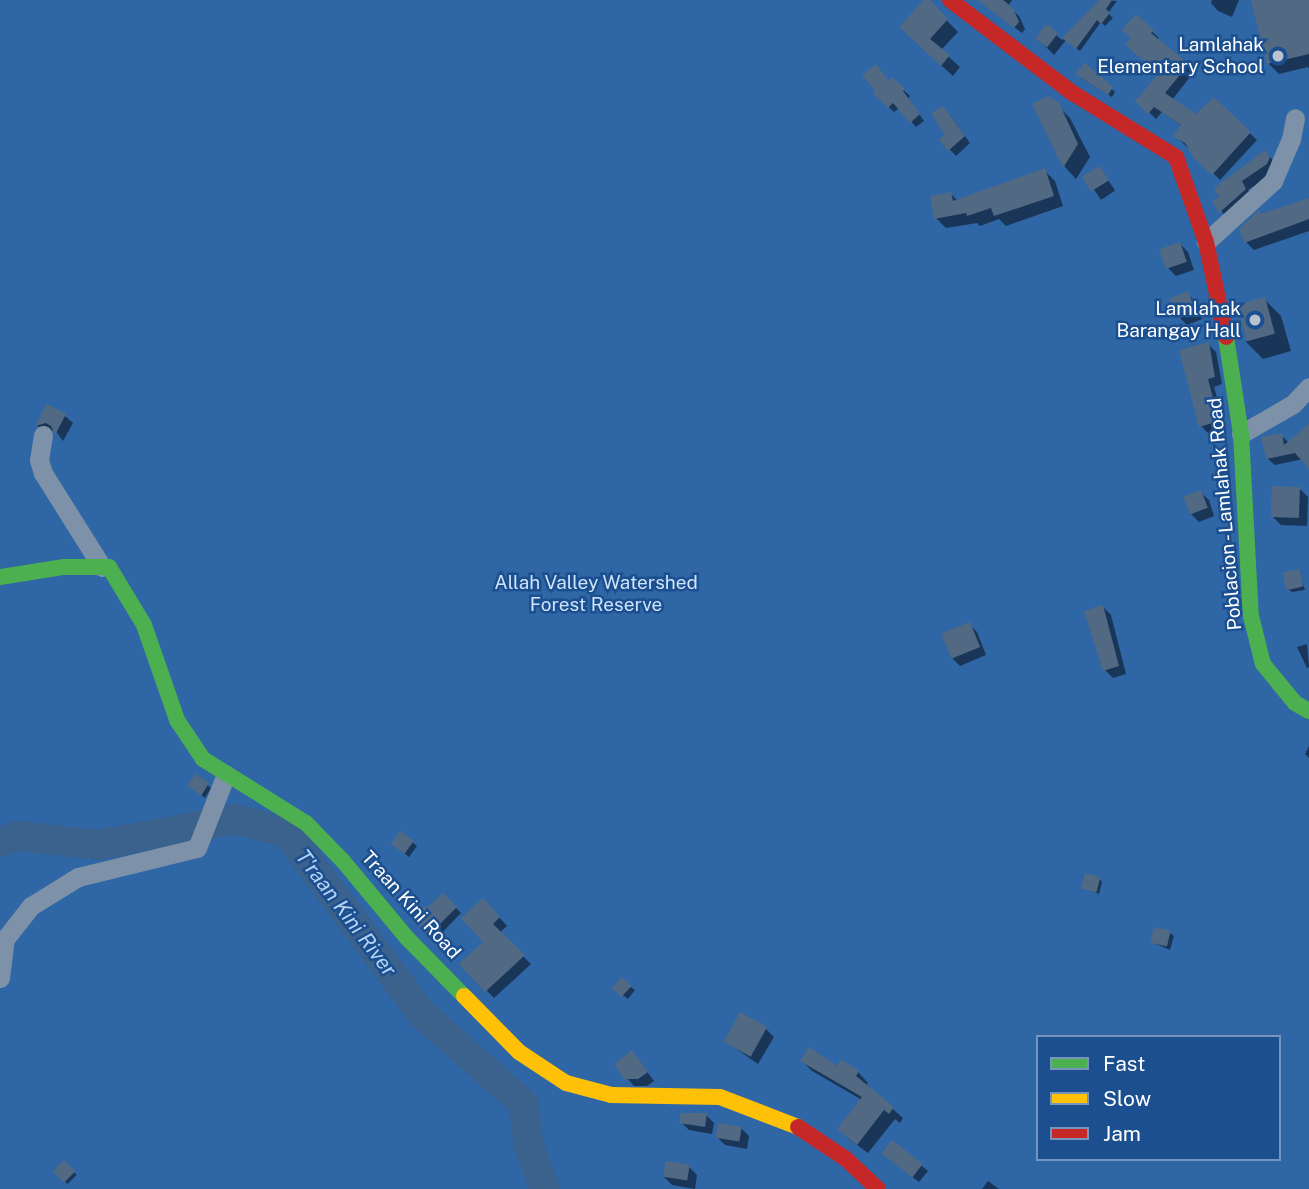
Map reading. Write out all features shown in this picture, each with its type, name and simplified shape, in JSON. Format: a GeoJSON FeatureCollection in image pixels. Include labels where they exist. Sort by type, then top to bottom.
{"type":"FeatureCollection","features":[{"type":"Feature","properties":{"kind":"street","name":"Poblacion - Lamlahak Road"},"geometry":{"type":"LineString","coordinates":[[950,0],[1072,92],[1176,157],[1206,242],[1226,335],[1241,434],[1251,616],[1263,664],[1295,703],[1309,711]]}},
{"type":"Feature","properties":{"kind":"street"},"geometry":{"type":"LineString","coordinates":[[1206,242],[1273,181],[1291,139],[1295,118]]}},
{"type":"Feature","properties":{"kind":"street"},"geometry":{"type":"LineString","coordinates":[[1241,434],[1293,404],[1309,387]]}},
{"type":"Feature","properties":{"kind":"street"},"geometry":{"type":"LineString","coordinates":[[43,435],[39,460],[46,481],[102,568]]}},
{"type":"Feature","properties":{"kind":"street"},"geometry":{"type":"LineString","coordinates":[[0,577],[64,567],[102,568]]}},
{"type":"Feature","properties":{"kind":"street","name":"Traan Kini Road"},"geometry":{"type":"LineString","coordinates":[[102,568],[109,567],[144,625],[177,720],[203,759],[306,823],[343,861],[407,938],[519,1052],[566,1083],[611,1095],[720,1097],[790,1122],[846,1158],[878,1189]]}},
{"type":"Feature","properties":{"kind":"street"},"geometry":{"type":"LineString","coordinates":[[0,978],[5,939],[31,906],[78,877],[197,848],[226,774]]}},
{"type":"Feature","properties":{"kind":"green space","name":"Allah Valley Watershed Forest Reserve"},"geometry":{"type":"Polygon","coordinates":[[[0,0],[1309,0],[1309,1189],[0,1189],[0,0]]]}},
{"type":"Feature","properties":{"kind":"building"},"geometry":{"type":"Polygon","coordinates":[[[924,0],[930,0],[948,19],[930,39],[950,55],[941,66],[899,27],[924,0]]]}},
{"type":"Feature","properties":{"kind":"building"},"geometry":{"type":"Polygon","coordinates":[[[977,0],[1003,0],[1013,8],[1019,22],[1014,28],[977,0]]]}},
{"type":"Feature","properties":{"kind":"building"},"geometry":{"type":"Polygon","coordinates":[[[1099,0],[1112,0],[1106,9],[1110,13],[1101,24],[1097,20],[1076,49],[1062,38],[1099,0]]]}},
{"type":"Feature","properties":{"kind":"building"},"geometry":{"type":"Polygon","coordinates":[[[1251,0],[1309,0],[1309,54],[1267,64],[1251,0]]]}},
{"type":"Feature","properties":{"kind":"building"},"geometry":{"type":"Polygon","coordinates":[[[1136,14],[1154,30],[1151,33],[1189,64],[1165,93],[1196,114],[1214,97],[1251,132],[1212,175],[1194,158],[1185,143],[1173,136],[1181,125],[1154,107],[1148,114],[1135,101],[1159,73],[1125,45],[1131,38],[1122,30],[1136,14]]]}},
{"type":"Feature","properties":{"kind":"building"},"geometry":{"type":"Polygon","coordinates":[[[1046,24],[1058,33],[1047,47],[1035,38],[1046,24]]]}},
{"type":"Feature","properties":{"kind":"building"},"geometry":{"type":"Polygon","coordinates":[[[1085,63],[1113,87],[1108,95],[1075,74],[1085,63]]]}},
{"type":"Feature","properties":{"kind":"building"},"geometry":{"type":"Polygon","coordinates":[[[876,64],[889,81],[892,77],[905,89],[903,91],[920,114],[910,123],[893,103],[888,108],[873,94],[875,91],[862,75],[876,64]]]}},
{"type":"Feature","properties":{"kind":"building"},"geometry":{"type":"Polygon","coordinates":[[[1049,96],[1059,103],[1078,144],[1063,168],[1032,104],[1049,96]]]}},
{"type":"Feature","properties":{"kind":"building"},"geometry":{"type":"Polygon","coordinates":[[[943,106],[965,136],[948,151],[939,140],[945,135],[931,113],[943,106]]]}},
{"type":"Feature","properties":{"kind":"building"},"geometry":{"type":"Polygon","coordinates":[[[1265,150],[1270,157],[1267,164],[1242,181],[1246,189],[1219,213],[1212,201],[1219,197],[1214,188],[1265,150]]]}},
{"type":"Feature","properties":{"kind":"building"},"geometry":{"type":"Polygon","coordinates":[[[1100,166],[1109,181],[1091,191],[1082,177],[1100,166]]]}},
{"type":"Feature","properties":{"kind":"building"},"geometry":{"type":"Polygon","coordinates":[[[1045,168],[1054,196],[994,216],[991,208],[967,216],[966,213],[934,219],[930,196],[951,192],[953,201],[1045,168]]]}},
{"type":"Feature","properties":{"kind":"building"},"geometry":{"type":"Polygon","coordinates":[[[1309,198],[1309,219],[1244,243],[1239,229],[1259,210],[1261,214],[1309,198]]]}},
{"type":"Feature","properties":{"kind":"building"},"geometry":{"type":"Polygon","coordinates":[[[1180,242],[1187,262],[1166,269],[1159,249],[1180,242]]]}},
{"type":"Feature","properties":{"kind":"building"},"geometry":{"type":"Polygon","coordinates":[[[1188,291],[1196,311],[1178,319],[1169,298],[1188,291]]]}},
{"type":"Feature","properties":{"kind":"building","name":"Lamlahak Barangay Hall"},"geometry":{"type":"Polygon","coordinates":[[[1265,297],[1275,334],[1247,341],[1237,305],[1265,297]]]}},
{"type":"Feature","properties":{"kind":"building"},"geometry":{"type":"Polygon","coordinates":[[[1209,342],[1215,377],[1208,379],[1219,421],[1199,427],[1179,350],[1209,342]]]}},
{"type":"Feature","properties":{"kind":"building"},"geometry":{"type":"Polygon","coordinates":[[[47,404],[66,414],[55,435],[51,426],[46,423],[35,426],[47,404]]]}},
{"type":"Feature","properties":{"kind":"building"},"geometry":{"type":"Polygon","coordinates":[[[1309,424],[1309,469],[1295,453],[1266,459],[1261,437],[1282,433],[1284,445],[1309,424]]]}},
{"type":"Feature","properties":{"kind":"building"},"geometry":{"type":"Polygon","coordinates":[[[1272,486],[1300,487],[1299,518],[1271,517],[1272,486]]]}},
{"type":"Feature","properties":{"kind":"building"},"geometry":{"type":"Polygon","coordinates":[[[1201,490],[1208,508],[1190,515],[1183,497],[1201,490]]]}},
{"type":"Feature","properties":{"kind":"building"},"geometry":{"type":"Polygon","coordinates":[[[1299,569],[1303,587],[1286,590],[1282,573],[1299,569]]]}},
{"type":"Feature","properties":{"kind":"building"},"geometry":{"type":"Polygon","coordinates":[[[1103,605],[1119,666],[1103,671],[1084,611],[1103,605]]]}},
{"type":"Feature","properties":{"kind":"building"},"geometry":{"type":"Polygon","coordinates":[[[970,622],[980,647],[951,659],[941,634],[970,622]]]}},
{"type":"Feature","properties":{"kind":"building"},"geometry":{"type":"Polygon","coordinates":[[[196,774],[209,783],[201,796],[187,785],[196,774]]]}},
{"type":"Feature","properties":{"kind":"building"},"geometry":{"type":"Polygon","coordinates":[[[400,831],[414,841],[404,854],[391,844],[400,831]]]}},
{"type":"Feature","properties":{"kind":"building"},"geometry":{"type":"Polygon","coordinates":[[[1085,873],[1100,877],[1096,893],[1081,888],[1085,873]]]}},
{"type":"Feature","properties":{"kind":"building"},"geometry":{"type":"Polygon","coordinates":[[[443,893],[457,907],[428,936],[403,907],[404,902],[427,908],[443,893]]]}},
{"type":"Feature","properties":{"kind":"building"},"geometry":{"type":"Polygon","coordinates":[[[483,898],[500,917],[493,924],[525,955],[485,992],[459,964],[483,942],[461,918],[483,898]]]}},
{"type":"Feature","properties":{"kind":"building"},"geometry":{"type":"Polygon","coordinates":[[[1154,927],[1171,931],[1167,946],[1150,943],[1154,927]]]}},
{"type":"Feature","properties":{"kind":"building"},"geometry":{"type":"Polygon","coordinates":[[[622,977],[632,986],[622,997],[612,988],[622,977]]]}},
{"type":"Feature","properties":{"kind":"building"},"geometry":{"type":"Polygon","coordinates":[[[740,1012],[767,1027],[751,1057],[724,1042],[740,1012]]]}},
{"type":"Feature","properties":{"kind":"building"},"geometry":{"type":"Polygon","coordinates":[[[809,1047],[837,1066],[841,1059],[859,1071],[856,1076],[894,1107],[889,1114],[884,1110],[857,1145],[837,1129],[862,1097],[800,1061],[809,1047]]]}},
{"type":"Feature","properties":{"kind":"building"},"geometry":{"type":"Polygon","coordinates":[[[632,1050],[648,1072],[638,1079],[624,1079],[614,1064],[632,1050]]]}},
{"type":"Feature","properties":{"kind":"building"},"geometry":{"type":"Polygon","coordinates":[[[681,1113],[707,1113],[705,1127],[679,1123],[681,1113]]]}},
{"type":"Feature","properties":{"kind":"building"},"geometry":{"type":"Polygon","coordinates":[[[718,1123],[742,1127],[739,1142],[716,1138],[718,1123]]]}},
{"type":"Feature","properties":{"kind":"building"},"geometry":{"type":"Polygon","coordinates":[[[892,1140],[923,1164],[912,1177],[882,1153],[892,1140]]]}},
{"type":"Feature","properties":{"kind":"building"},"geometry":{"type":"Polygon","coordinates":[[[64,1160],[75,1171],[64,1183],[53,1171],[64,1160]]]}},
{"type":"Feature","properties":{"kind":"building"},"geometry":{"type":"Polygon","coordinates":[[[666,1161],[690,1165],[687,1181],[663,1177],[666,1161]]]}},
{"type":"Feature","properties":{"kind":"waterway","name":"T'raan Kini River"},"geometry":{"type":"LineString","coordinates":[[0,842],[17,836],[98,845],[235,819],[287,833],[422,1014],[524,1104],[528,1143],[545,1189]]}},
{"type":"Feature","properties":{"kind":"traffic: fast"},"geometry":{"type":"LineString","coordinates":[[1226,337],[1241,434],[1251,616],[1263,664],[1295,703],[1309,711]]}},
{"type":"Feature","properties":{"kind":"traffic: fast"},"geometry":{"type":"LineString","coordinates":[[0,577],[64,567],[109,567],[144,625],[177,720],[203,759],[306,823],[343,861],[407,938],[464,996]]}},
{"type":"Feature","properties":{"kind":"traffic: slow"},"geometry":{"type":"LineString","coordinates":[[464,996],[519,1052],[566,1083],[611,1095],[720,1097],[798,1127]]}},
{"type":"Feature","properties":{"kind":"traffic: jam"},"geometry":{"type":"LineString","coordinates":[[950,0],[1071,92],[1176,157],[1206,242],[1226,337]]}},
{"type":"Feature","properties":{"kind":"traffic: jam"},"geometry":{"type":"LineString","coordinates":[[798,1127],[846,1159],[878,1189]]}},
{"type":"Feature","properties":{"kind":"place","name":"Lamlahak Elementary School"},"geometry":{"type":"Point","coordinates":[1278,56]}},
{"type":"Feature","properties":{"kind":"place","name":"Lamlahak Barangay Hall"},"geometry":{"type":"Point","coordinates":[1255,320]}}]}
